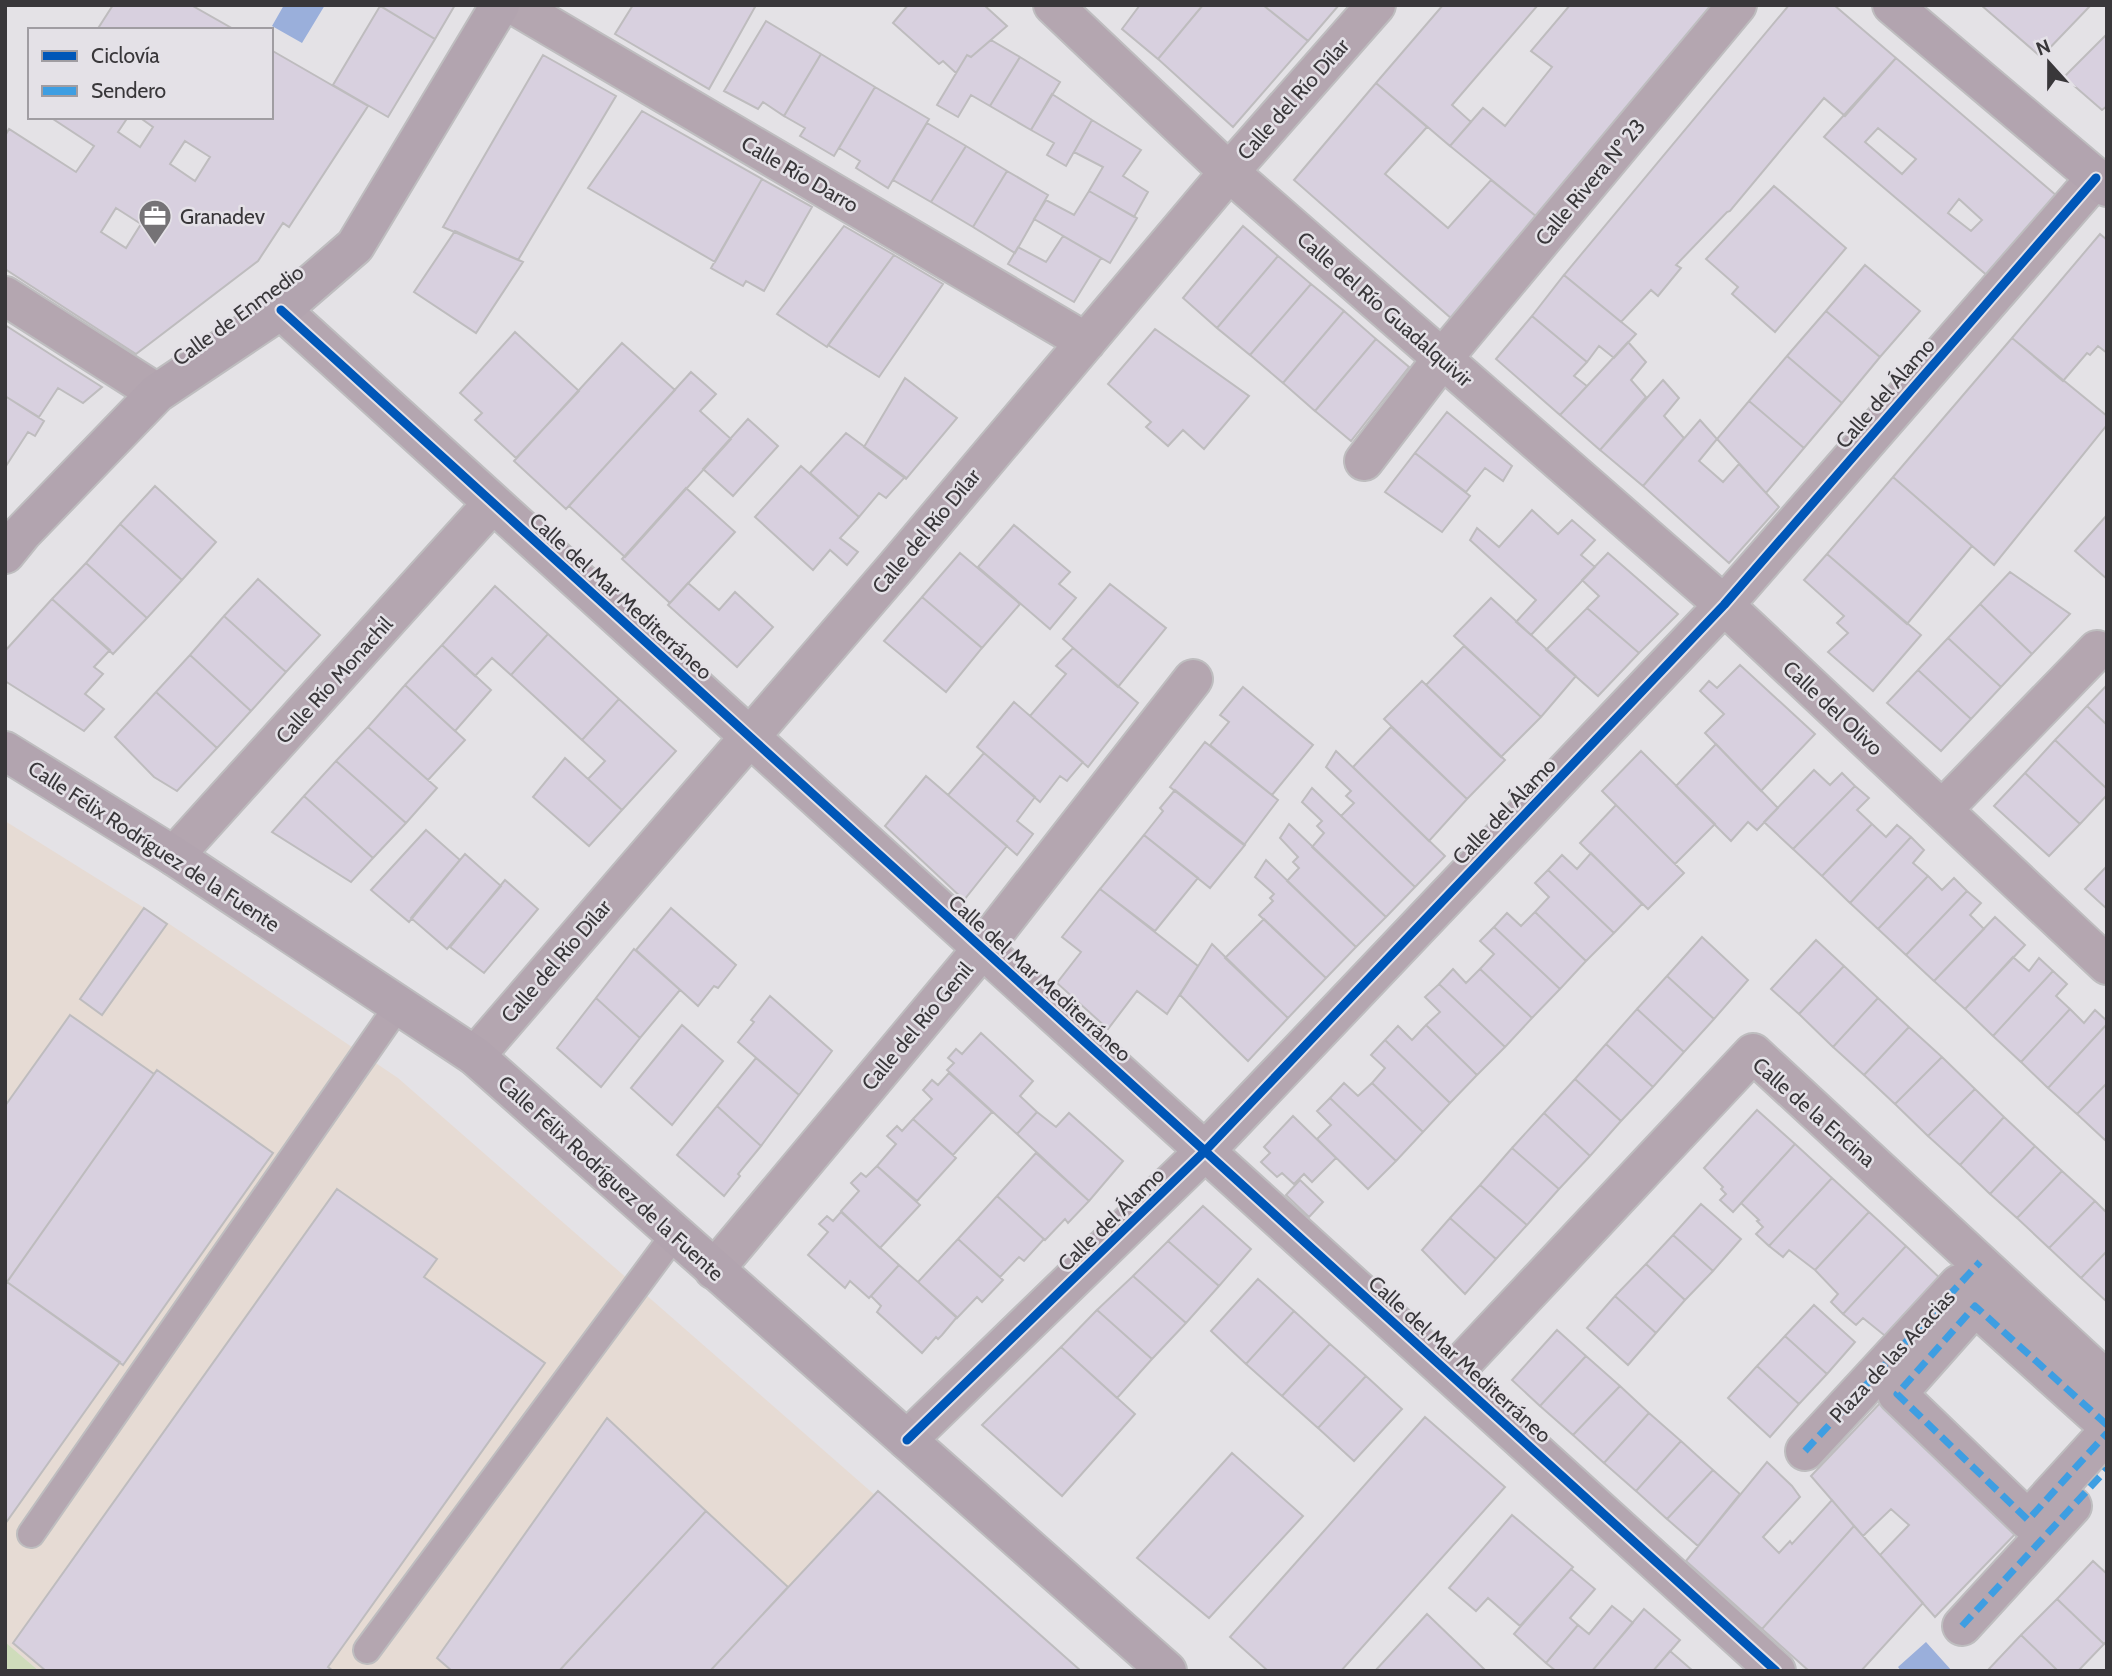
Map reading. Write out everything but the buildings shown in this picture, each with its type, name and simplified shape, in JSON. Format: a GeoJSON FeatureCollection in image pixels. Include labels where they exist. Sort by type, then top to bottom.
{"type":"FeatureCollection","features":[{"type":"Feature","properties":{"kind":"street","name":"Calle de Enmedio"},"geometry":{"type":"LineString","coordinates":[[5,554],[157,393],[281,310],[355,246],[500,5]]}},
{"type":"Feature","properties":{"kind":"street","name":"Calle Río Darro"},"geometry":{"type":"LineString","coordinates":[[514,5],[1086,342]]}},
{"type":"Feature","properties":{"kind":"street","name":"Calle del Río Guadalquivir"},"geometry":{"type":"LineString","coordinates":[[1053,5],[1229,172],[1724,605]]}},
{"type":"Feature","properties":{"kind":"street","name":"Calle del Río Dílar"},"geometry":{"type":"LineString","coordinates":[[475,1056],[896,567],[1229,172],[1376,5]]}},
{"type":"Feature","properties":{"kind":"street","name":"Calle Rivera Nº 23"},"geometry":{"type":"LineString","coordinates":[[1364,461],[1442,359],[1737,5]]}},
{"type":"Feature","properties":{"kind":"street"},"geometry":{"type":"LineString","coordinates":[[1892,5],[2101,182]]}},
{"type":"Feature","properties":{"kind":"street","name":"Calle del Álamo"},"geometry":{"type":"LineString","coordinates":[[907,1440],[1205,1151],[1724,605],[2101,182]]}},
{"type":"Feature","properties":{"kind":"street"},"geometry":{"type":"LineString","coordinates":[[5,296],[157,393]]}},
{"type":"Feature","properties":{"kind":"street","name":"Calle del Mar Mediterráneo"},"geometry":{"type":"LineString","coordinates":[[281,310],[1776,1671]]}},
{"type":"Feature","properties":{"kind":"street","name":"Calle Río Monachil"},"geometry":{"type":"LineString","coordinates":[[174,856],[493,503]]}},
{"type":"Feature","properties":{"kind":"street","name":"Calle del Olivo"},"geometry":{"type":"LineString","coordinates":[[1724,605],[2107,965]]}},
{"type":"Feature","properties":{"kind":"street"},"geometry":{"type":"LineString","coordinates":[[1942,810],[2097,650]]}},
{"type":"Feature","properties":{"kind":"street","name":"Calle del Río Genil"},"geometry":{"type":"LineString","coordinates":[[714,1270],[982,949],[1193,679]]}},
{"type":"Feature","properties":{"kind":"street","name":"Calle Félix Rodríguez de la Fuente"},"geometry":{"type":"LineString","coordinates":[[5,751],[174,856],[475,1056],[1167,1671]]}},
{"type":"Feature","properties":{"kind":"street","name":"Calle de la Encina"},"geometry":{"type":"LineString","coordinates":[[1451,1375],[1753,1053],[2107,1381]]}},
{"type":"Feature","properties":{"kind":"street","name":"Plaza de las Acacias"},"geometry":{"type":"LineString","coordinates":[[1805,1451],[1980,1262]]}},
{"type":"Feature","properties":{"kind":"street","name":"Plaza de las Acacias"},"geometry":{"type":"LineString","coordinates":[[2107,1425],[1975,1306],[1897,1394],[2028,1520],[2107,1433]]}},
{"type":"Feature","properties":{"kind":"street"},"geometry":{"type":"LineString","coordinates":[[1962,1626],[2107,1469]]}},
{"type":"Feature","properties":{"kind":"lane"},"geometry":{"type":"LineString","coordinates":[[30,1534],[398,1006]]}},
{"type":"Feature","properties":{"kind":"lane"},"geometry":{"type":"LineString","coordinates":[[367,1650],[674,1234]]}},
{"type":"Feature","properties":{"kind":"shaded area"},"geometry":{"type":"Polygon","coordinates":[[[5,821],[162,919],[398,1078],[1076,1671],[39,1671],[5,1642],[5,821]]]}},
{"type":"Feature","properties":{"kind":"green space"},"geometry":{"type":"Polygon","coordinates":[[[5,1642],[39,1671],[5,1671],[5,1642]]]}},
{"type":"Feature","properties":{"kind":"water"},"geometry":{"type":"Polygon","coordinates":[[[284,5],[325,5],[302,43],[272,26],[284,5]]]}},
{"type":"Feature","properties":{"kind":"water"},"geometry":{"type":"Polygon","coordinates":[[[1926,1642],[1952,1671],[1901,1671],[1898,1667],[1926,1642]]]}},
{"type":"Feature","properties":{"kind":"marked path"},"geometry":{"type":"LineString","coordinates":[[1805,1451],[1980,1262]]}},
{"type":"Feature","properties":{"kind":"marked path"},"geometry":{"type":"LineString","coordinates":[[2107,1425],[1975,1306],[1897,1394],[2028,1520],[2107,1433]]}},
{"type":"Feature","properties":{"kind":"marked path"},"geometry":{"type":"LineString","coordinates":[[1962,1626],[2107,1469]]}},
{"type":"Feature","properties":{"kind":"cycle path"},"geometry":{"type":"LineString","coordinates":[[907,1440],[1205,1151],[1724,605],[2096,178]]}},
{"type":"Feature","properties":{"kind":"cycle path"},"geometry":{"type":"LineString","coordinates":[[281,310],[1776,1671]]}},
{"type":"Feature","properties":{"kind":"place","name":"Granadev"},"geometry":{"type":"Point","coordinates":[155,246]}}]}
